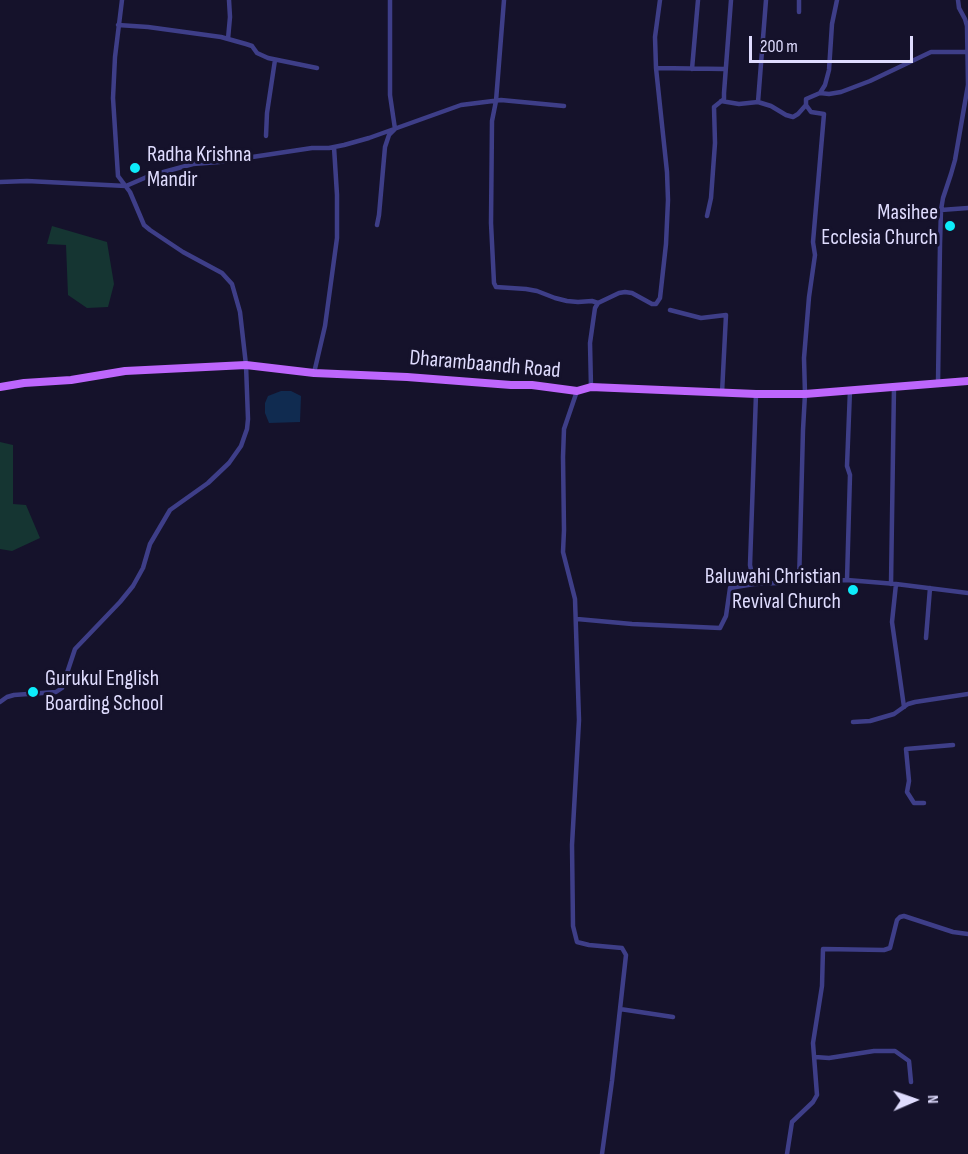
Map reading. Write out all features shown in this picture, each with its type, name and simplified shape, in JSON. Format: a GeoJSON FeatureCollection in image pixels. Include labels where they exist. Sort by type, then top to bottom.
{"type":"FeatureCollection","features":[{"type":"Feature","properties":{"kind":"main road","name":"Dharambaandh Road"},"geometry":{"type":"LineString","coordinates":[[0,387],[71,380],[125,371],[246,365],[314,373],[532,385],[577,391],[591,387],[806,394],[968,381]]}},
{"type":"Feature","properties":{"kind":"street"},"geometry":{"type":"LineString","coordinates":[[0,702],[14,695],[56,692],[62,688],[75,649],[133,585],[143,568],[150,544],[170,510],[208,483],[229,463],[247,429],[246,365],[240,312],[232,284],[222,273],[183,252],[144,225],[126,186],[118,176],[113,98],[122,0]]}},
{"type":"Feature","properties":{"kind":"street"},"geometry":{"type":"LineString","coordinates":[[228,39],[229,0]]}},
{"type":"Feature","properties":{"kind":"street"},"geometry":{"type":"LineString","coordinates":[[390,0],[390,95],[395,129]]}},
{"type":"Feature","properties":{"kind":"street"},"geometry":{"type":"LineString","coordinates":[[504,0],[496,101],[492,121],[490,223],[494,283],[496,287],[537,291],[567,301],[598,303]]}},
{"type":"Feature","properties":{"kind":"street"},"geometry":{"type":"LineString","coordinates":[[591,387],[590,343],[595,308],[598,303],[625,292],[652,304],[656,304],[660,298],[668,200],[656,68],[655,37],[660,0]]}},
{"type":"Feature","properties":{"kind":"street"},"geometry":{"type":"LineString","coordinates":[[692,69],[698,0]]}},
{"type":"Feature","properties":{"kind":"street"},"geometry":{"type":"LineString","coordinates":[[721,102],[724,99],[731,0]]}},
{"type":"Feature","properties":{"kind":"street"},"geometry":{"type":"LineString","coordinates":[[758,102],[766,0]]}},
{"type":"Feature","properties":{"kind":"street"},"geometry":{"type":"LineString","coordinates":[[799,0],[799,12]]}},
{"type":"Feature","properties":{"kind":"street"},"geometry":{"type":"LineString","coordinates":[[820,93],[829,70],[832,24],[837,0]]}},
{"type":"Feature","properties":{"kind":"street"},"geometry":{"type":"LineString","coordinates":[[938,384],[941,210],[953,167],[968,85],[967,26],[958,0]]}},
{"type":"Feature","properties":{"kind":"street"},"geometry":{"type":"LineString","coordinates":[[118,25],[148,27],[228,39],[252,46],[261,56],[317,68]]}},
{"type":"Feature","properties":{"kind":"street"},"geometry":{"type":"LineString","coordinates":[[707,216],[711,198],[715,143],[714,107],[716,104],[758,102],[793,117],[806,105],[807,99],[820,93],[841,92],[931,52],[967,52]]}},
{"type":"Feature","properties":{"kind":"street"},"geometry":{"type":"LineString","coordinates":[[266,136],[275,60]]}},
{"type":"Feature","properties":{"kind":"street"},"geometry":{"type":"LineString","coordinates":[[656,68],[725,69]]}},
{"type":"Feature","properties":{"kind":"street"},"geometry":{"type":"LineString","coordinates":[[0,182],[27,181],[126,186],[148,176],[193,164],[334,147],[369,138],[461,105],[496,101],[564,105]]}},
{"type":"Feature","properties":{"kind":"street"},"geometry":{"type":"LineString","coordinates":[[799,583],[806,394],[804,358],[815,255],[813,242],[824,114],[811,112],[806,105]]}},
{"type":"Feature","properties":{"kind":"street"},"geometry":{"type":"LineString","coordinates":[[377,225],[385,147],[389,135],[395,129]]}},
{"type":"Feature","properties":{"kind":"street"},"geometry":{"type":"LineString","coordinates":[[314,373],[325,326],[337,238],[334,147]]}},
{"type":"Feature","properties":{"kind":"street"},"geometry":{"type":"LineString","coordinates":[[941,210],[968,208]]}},
{"type":"Feature","properties":{"kind":"street"},"geometry":{"type":"LineString","coordinates":[[670,310],[700,318],[726,315],[722,393]]}},
{"type":"Feature","properties":{"kind":"street"},"geometry":{"type":"LineString","coordinates":[[894,387],[892,622],[904,707]]}},
{"type":"Feature","properties":{"kind":"street"},"geometry":{"type":"LineString","coordinates":[[847,580],[850,390]]}},
{"type":"Feature","properties":{"kind":"street"},"geometry":{"type":"LineString","coordinates":[[577,391],[564,429],[563,552],[575,599],[577,619],[579,720],[572,845],[573,926],[577,942],[622,948],[626,955],[602,1154]]}},
{"type":"Feature","properties":{"kind":"street"},"geometry":{"type":"LineString","coordinates":[[754,584],[750,566],[756,394]]}},
{"type":"Feature","properties":{"kind":"street"},"geometry":{"type":"LineString","coordinates":[[577,619],[720,628],[726,616],[729,588],[754,584],[847,580],[968,593]]}},
{"type":"Feature","properties":{"kind":"street"},"geometry":{"type":"LineString","coordinates":[[926,638],[930,588]]}},
{"type":"Feature","properties":{"kind":"street"},"geometry":{"type":"LineString","coordinates":[[853,722],[870,721],[894,714],[915,702],[968,694]]}},
{"type":"Feature","properties":{"kind":"street"},"geometry":{"type":"LineString","coordinates":[[924,803],[914,803],[907,792],[909,781],[906,749],[953,746]]}},
{"type":"Feature","properties":{"kind":"street"},"geometry":{"type":"LineString","coordinates":[[787,1154],[792,1122],[813,1102],[817,1095],[813,1043],[822,986],[823,949],[884,950],[890,948],[897,920],[904,916],[953,932],[968,934]]}},
{"type":"Feature","properties":{"kind":"street"},"geometry":{"type":"LineString","coordinates":[[620,1010],[673,1017]]}},
{"type":"Feature","properties":{"kind":"street"},"geometry":{"type":"LineString","coordinates":[[815,1057],[829,1058],[874,1051],[895,1051],[909,1060],[911,1082]]}},
{"type":"Feature","properties":{"kind":"green space"},"geometry":{"type":"Polygon","coordinates":[[[52,226],[107,242],[114,284],[108,307],[87,308],[68,295],[66,245],[47,244],[52,226]]]}},
{"type":"Feature","properties":{"kind":"green space"},"geometry":{"type":"Polygon","coordinates":[[[0,442],[13,445],[13,504],[26,505],[40,538],[12,551],[0,549],[0,442]]]}},
{"type":"Feature","properties":{"kind":"water"},"geometry":{"type":"Polygon","coordinates":[[[281,391],[291,391],[301,396],[300,422],[269,423],[265,413],[265,403],[268,396],[281,391]]]}},
{"type":"Feature","properties":{"kind":"place","name":"Radha Krishna Mandir"},"geometry":{"type":"Point","coordinates":[135,168]}},
{"type":"Feature","properties":{"kind":"place","name":"Masihee Ecclesia Church"},"geometry":{"type":"Point","coordinates":[950,226]}},
{"type":"Feature","properties":{"kind":"place","name":"Baluwahi Christian Revival Church"},"geometry":{"type":"Point","coordinates":[853,590]}},
{"type":"Feature","properties":{"kind":"place","name":"Gurukul English Boarding School"},"geometry":{"type":"Point","coordinates":[33,692]}}]}
